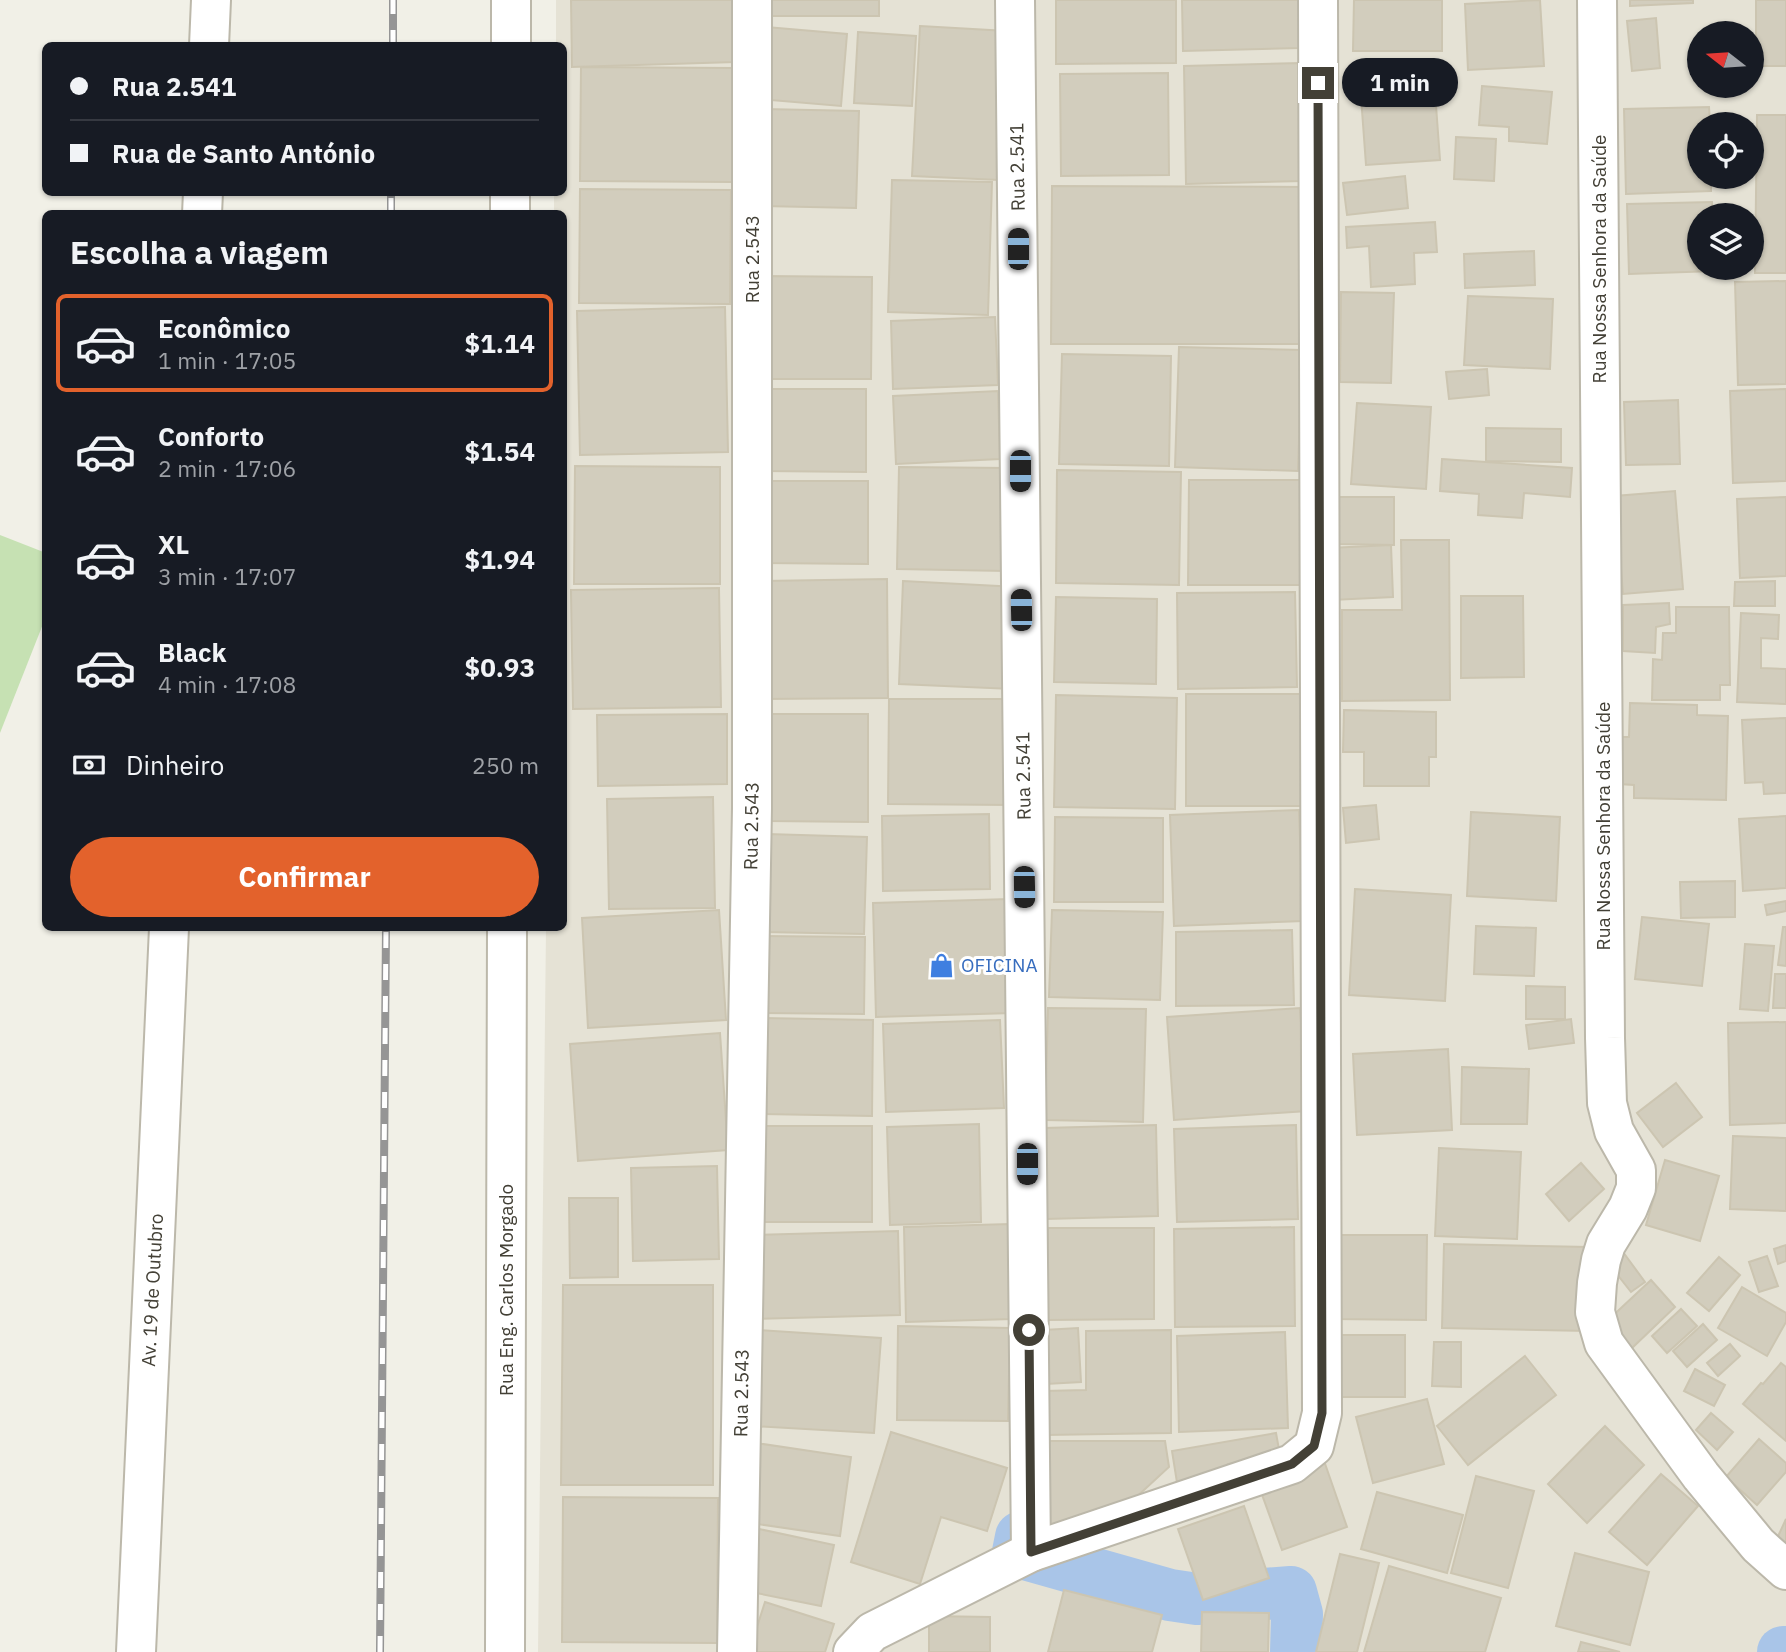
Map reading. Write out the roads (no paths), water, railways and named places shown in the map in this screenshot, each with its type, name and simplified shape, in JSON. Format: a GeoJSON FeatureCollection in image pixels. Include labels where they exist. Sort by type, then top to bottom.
{"type":"FeatureCollection","features":[{"type":"Feature","properties":{"kind":"street"},"geometry":{"type":"LineString","coordinates":[[209,42],[211,0]]}},
{"type":"Feature","properties":{"kind":"street"},"geometry":{"type":"LineString","coordinates":[[511,0],[511,42]]}},
{"type":"Feature","properties":{"kind":"street","name":"Rua 2.543"},"geometry":{"type":"LineString","coordinates":[[737,1652],[752,808],[752,0]]}},
{"type":"Feature","properties":{"kind":"street","name":"Rua 2.541"},"geometry":{"type":"LineString","coordinates":[[1015,0],[1031,1552]]}},
{"type":"Feature","properties":{"kind":"street"},"geometry":{"type":"LineString","coordinates":[[853,1652],[872,1632],[1031,1552],[1292,1464],[1314,1446],[1322,1413],[1318,0]]}},
{"type":"Feature","properties":{"kind":"street","name":"Rua Nossa Senhora da Saúde"},"geometry":{"type":"LineString","coordinates":[[1597,0],[1607,1104],[1614,1131],[1636,1170],[1636,1188],[1628,1208],[1606,1244],[1597,1283],[1595,1312],[1604,1343],[1701,1476],[1758,1545],[1786,1570]]}},
{"type":"Feature","properties":{"kind":"street","name":"Av. 19 de Outubro"},"geometry":{"type":"LineString","coordinates":[[136,1652],[169,931]]}},
{"type":"Feature","properties":{"kind":"street","name":"Rua Eng. Carlos Morgado"},"geometry":{"type":"LineString","coordinates":[[505,1652],[507,931]]}},
{"type":"Feature","properties":{"kind":"waterway"},"geometry":{"type":"LineString","coordinates":[[1037,1534],[1021,1537],[1018,1552],[1170,1595],[1197,1599],[1291,1592],[1297,1614],[1296,1652]]}},
{"type":"Feature","properties":{"kind":"railway"},"geometry":{"type":"LineString","coordinates":[[393,0],[393,42]]}},
{"type":"Feature","properties":{"kind":"railway"},"geometry":{"type":"LineString","coordinates":[[391,196],[391,210]]}},
{"type":"Feature","properties":{"kind":"railway"},"geometry":{"type":"LineString","coordinates":[[380,1652],[386,931]]}},
{"type":"Feature","properties":{"kind":"place","name":"OFICINA"},"geometry":{"type":"Point","coordinates":[941,965]}}]}
